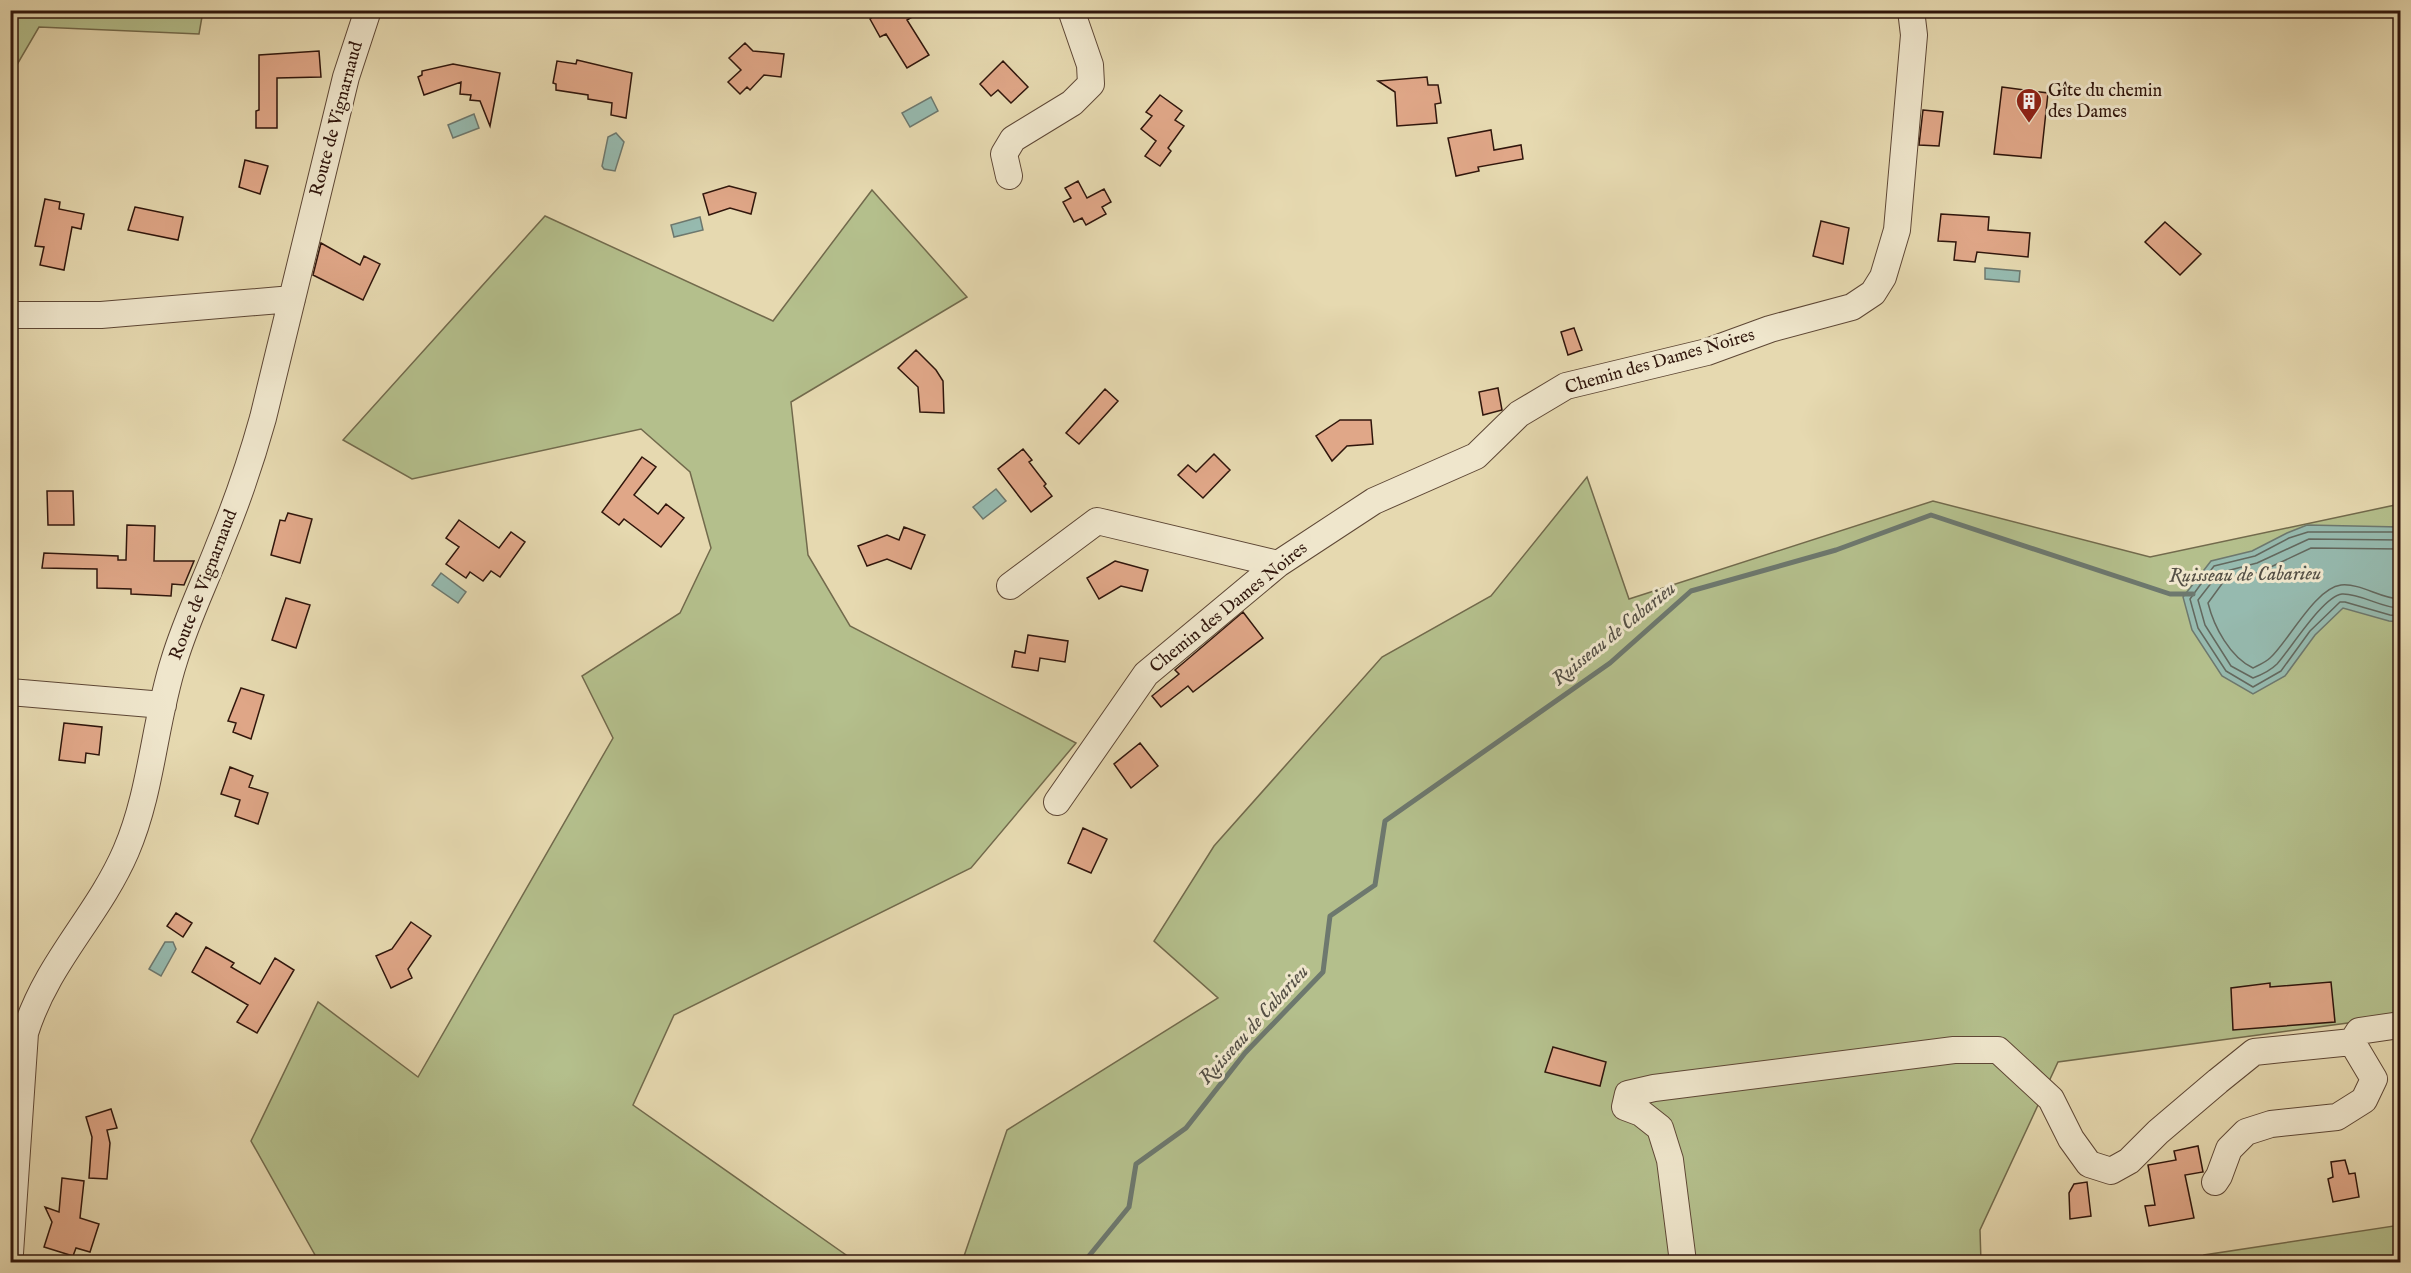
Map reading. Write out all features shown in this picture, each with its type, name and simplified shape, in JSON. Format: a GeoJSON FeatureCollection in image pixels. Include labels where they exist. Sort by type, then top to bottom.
{"type":"FeatureCollection","features":[{"type":"Feature","properties":{"kind":"street","name":"Route de Vignarnaud"},"geometry":{"type":"LineString","coordinates":[[10,1253],[18,1037],[49,975],[115,873],[135,824],[173,664],[184,629],[248,470],[263,418],[346,77],[368,10]]}},
{"type":"Feature","properties":{"kind":"street"},"geometry":{"type":"LineString","coordinates":[[1009,176],[1004,154],[1013,138],[1072,103],[1091,84],[1090,65],[1071,10]]}},
{"type":"Feature","properties":{"kind":"street","name":"Chemin des Dames Noires"},"geometry":{"type":"LineString","coordinates":[[1057,802],[1146,674],[1278,564],[1374,501],[1476,456],[1520,414],[1566,386],[1707,352],[1770,329],[1852,307],[1873,293],[1883,278],[1897,230],[1914,35],[1911,10]]}},
{"type":"Feature","properties":{"kind":"street"},"geometry":{"type":"LineString","coordinates":[[10,315],[101,315],[292,299]]}},
{"type":"Feature","properties":{"kind":"street"},"geometry":{"type":"LineString","coordinates":[[1010,586],[1098,521],[1278,564]]}},
{"type":"Feature","properties":{"kind":"street"},"geometry":{"type":"LineString","coordinates":[[10,692],[164,705]]}},
{"type":"Feature","properties":{"kind":"street"},"geometry":{"type":"LineString","coordinates":[[2352,1042],[2359,1031],[2400,1025]]}},
{"type":"Feature","properties":{"kind":"street"},"geometry":{"type":"LineString","coordinates":[[2215,1182],[2229,1149],[2246,1132],[2271,1124],[2337,1118],[2364,1100],[2374,1079],[2352,1042]]}},
{"type":"Feature","properties":{"kind":"street"},"geometry":{"type":"LineString","coordinates":[[1683,1263],[1670,1160],[1660,1128],[1641,1113],[1625,1107],[1628,1094],[1654,1088],[1954,1050],[1998,1050],[2051,1099],[2071,1139],[2089,1164],[2111,1171],[2129,1161],[2167,1124],[2254,1052],[2352,1042]]}},
{"type":"Feature","properties":{"kind":"green space"},"geometry":{"type":"Polygon","coordinates":[[[11,10],[203,11],[199,34],[39,27],[11,75],[11,10]]]}},
{"type":"Feature","properties":{"kind":"green space"},"geometry":{"type":"Polygon","coordinates":[[[872,190],[967,297],[791,402],[808,555],[850,626],[1076,743],[971,868],[674,1015],[633,1105],[856,1262],[319,1262],[251,1141],[318,1002],[418,1077],[613,738],[582,676],[680,613],[711,548],[690,472],[641,429],[412,479],[343,440],[545,216],[773,321],[872,190]]]}},
{"type":"Feature","properties":{"kind":"green space"},"geometry":{"type":"Polygon","coordinates":[[[1587,477],[1629,599],[1933,501],[2150,557],[2400,504],[2400,1016],[2058,1062],[1980,1230],[1981,1262],[962,1262],[1007,1130],[1218,998],[1154,941],[1214,846],[1382,657],[1491,596],[1587,477]]]}},
{"type":"Feature","properties":{"kind":"green space"},"geometry":{"type":"Polygon","coordinates":[[[2400,1225],[2400,1262],[2204,1262],[2204,1255],[2400,1225]]]}},
{"type":"Feature","properties":{"kind":"water"},"geometry":{"type":"Polygon","coordinates":[[[931,97],[938,111],[910,127],[902,113],[931,97]]]}},
{"type":"Feature","properties":{"kind":"water"},"geometry":{"type":"Polygon","coordinates":[[[474,114],[479,128],[453,138],[448,125],[474,114]]]}},
{"type":"Feature","properties":{"kind":"water"},"geometry":{"type":"Polygon","coordinates":[[[616,133],[624,142],[615,171],[604,169],[602,166],[608,137],[616,133]]]}},
{"type":"Feature","properties":{"kind":"water"},"geometry":{"type":"Polygon","coordinates":[[[700,217],[703,230],[674,237],[671,225],[700,217]]]}},
{"type":"Feature","properties":{"kind":"water"},"geometry":{"type":"Polygon","coordinates":[[[1985,268],[2020,271],[2019,282],[1985,279],[1985,268]]]}},
{"type":"Feature","properties":{"kind":"water"},"geometry":{"type":"Polygon","coordinates":[[[996,489],[1006,501],[983,519],[973,507],[996,489]]]}},
{"type":"Feature","properties":{"kind":"water"},"geometry":{"type":"Polygon","coordinates":[[[2307,525],[2400,527],[2400,622],[2343,608],[2315,635],[2285,676],[2253,694],[2222,676],[2192,630],[2183,597],[2211,561],[2252,551],[2307,525]]]}},
{"type":"Feature","properties":{"kind":"water"},"geometry":{"type":"Polygon","coordinates":[[[441,573],[466,592],[458,603],[432,585],[441,573]]]}},
{"type":"Feature","properties":{"kind":"water"},"geometry":{"type":"Polygon","coordinates":[[[165,942],[173,942],[176,949],[161,976],[149,969],[165,942]]]}},
{"type":"Feature","properties":{"kind":"building"},"geometry":{"type":"Polygon","coordinates":[[[871,10],[924,10],[907,20],[929,55],[907,68],[886,34],[880,37],[870,19],[874,16],[871,10]]]}},
{"type":"Feature","properties":{"kind":"building"},"geometry":{"type":"Polygon","coordinates":[[[745,43],[753,51],[784,54],[781,77],[764,75],[750,90],[747,87],[740,94],[728,82],[741,70],[729,58],[745,43]]]}},
{"type":"Feature","properties":{"kind":"building"},"geometry":{"type":"Polygon","coordinates":[[[319,51],[321,77],[277,78],[277,128],[256,128],[256,111],[259,110],[259,55],[319,51]]]}},
{"type":"Feature","properties":{"kind":"building"},"geometry":{"type":"Polygon","coordinates":[[[577,60],[632,73],[626,118],[611,115],[612,103],[588,99],[588,95],[556,90],[556,84],[553,83],[557,61],[576,64],[577,60]]]}},
{"type":"Feature","properties":{"kind":"building"},"geometry":{"type":"Polygon","coordinates":[[[1003,61],[1028,87],[1011,103],[998,90],[991,96],[980,84],[1003,61]]]}},
{"type":"Feature","properties":{"kind":"building"},"geometry":{"type":"Polygon","coordinates":[[[453,64],[500,73],[490,126],[480,101],[470,100],[471,95],[460,94],[461,82],[424,95],[418,77],[422,75],[422,71],[453,64]]]}},
{"type":"Feature","properties":{"kind":"building"},"geometry":{"type":"Polygon","coordinates":[[[1427,77],[1428,85],[1438,85],[1441,103],[1435,104],[1437,123],[1397,126],[1395,92],[1378,81],[1427,77]]]}},
{"type":"Feature","properties":{"kind":"building","name":"Gîte du chemin des Dames"},"geometry":{"type":"Polygon","coordinates":[[[2002,87],[2048,93],[2041,158],[1994,154],[2002,87]]]}},
{"type":"Feature","properties":{"kind":"building"},"geometry":{"type":"Polygon","coordinates":[[[1160,95],[1182,111],[1175,120],[1184,126],[1168,148],[1171,151],[1160,166],[1145,156],[1156,141],[1141,129],[1152,116],[1146,112],[1160,95]]]}},
{"type":"Feature","properties":{"kind":"building"},"geometry":{"type":"Polygon","coordinates":[[[1923,110],[1943,112],[1939,146],[1919,145],[1923,110]]]}},
{"type":"Feature","properties":{"kind":"building"},"geometry":{"type":"Polygon","coordinates":[[[1491,130],[1494,150],[1521,145],[1523,159],[1478,167],[1479,171],[1456,176],[1448,138],[1491,130]]]}},
{"type":"Feature","properties":{"kind":"building"},"geometry":{"type":"Polygon","coordinates":[[[245,160],[268,166],[260,194],[239,187],[245,160]]]}},
{"type":"Feature","properties":{"kind":"building"},"geometry":{"type":"Polygon","coordinates":[[[1078,181],[1087,198],[1104,189],[1111,202],[1102,207],[1106,214],[1086,225],[1082,218],[1074,222],[1063,202],[1071,198],[1065,188],[1078,181]]]}},
{"type":"Feature","properties":{"kind":"building"},"geometry":{"type":"Polygon","coordinates":[[[729,186],[756,193],[751,214],[730,208],[709,215],[703,194],[729,186]]]}},
{"type":"Feature","properties":{"kind":"building"},"geometry":{"type":"Polygon","coordinates":[[[45,199],[60,202],[59,209],[84,214],[81,229],[72,227],[64,270],[40,265],[44,247],[35,246],[45,199]]]}},
{"type":"Feature","properties":{"kind":"building"},"geometry":{"type":"Polygon","coordinates":[[[135,207],[183,217],[178,240],[128,230],[135,207]]]}},
{"type":"Feature","properties":{"kind":"building"},"geometry":{"type":"Polygon","coordinates":[[[1941,214],[1989,217],[1988,230],[2030,233],[2028,257],[1977,252],[1975,262],[1954,260],[1956,242],[1938,241],[1941,214]]]}},
{"type":"Feature","properties":{"kind":"building"},"geometry":{"type":"Polygon","coordinates":[[[1821,221],[1849,228],[1843,264],[1813,256],[1821,221]]]}},
{"type":"Feature","properties":{"kind":"building"},"geometry":{"type":"Polygon","coordinates":[[[2165,222],[2201,254],[2180,275],[2145,242],[2165,222]]]}},
{"type":"Feature","properties":{"kind":"building"},"geometry":{"type":"Polygon","coordinates":[[[321,243],[360,265],[364,256],[380,264],[363,300],[313,275],[321,243]]]}},
{"type":"Feature","properties":{"kind":"building"},"geometry":{"type":"Polygon","coordinates":[[[1574,328],[1582,350],[1568,355],[1561,332],[1574,328]]]}},
{"type":"Feature","properties":{"kind":"building"},"geometry":{"type":"Polygon","coordinates":[[[916,350],[936,370],[943,381],[944,413],[920,412],[918,387],[898,368],[916,350]]]}},
{"type":"Feature","properties":{"kind":"building"},"geometry":{"type":"Polygon","coordinates":[[[1498,388],[1502,410],[1483,415],[1479,392],[1498,388]]]}},
{"type":"Feature","properties":{"kind":"building"},"geometry":{"type":"Polygon","coordinates":[[[1105,389],[1118,401],[1079,444],[1066,433],[1105,389]]]}},
{"type":"Feature","properties":{"kind":"building"},"geometry":{"type":"Polygon","coordinates":[[[1340,420],[1371,420],[1373,444],[1347,446],[1332,461],[1316,436],[1340,420]]]}},
{"type":"Feature","properties":{"kind":"building"},"geometry":{"type":"Polygon","coordinates":[[[1023,449],[1032,460],[1029,462],[1052,496],[1031,512],[998,469],[1023,449]]]}},
{"type":"Feature","properties":{"kind":"building"},"geometry":{"type":"Polygon","coordinates":[[[1214,454],[1230,470],[1203,498],[1178,475],[1188,465],[1196,472],[1214,454]]]}},
{"type":"Feature","properties":{"kind":"building"},"geometry":{"type":"Polygon","coordinates":[[[642,457],[656,467],[634,495],[658,514],[666,504],[684,518],[661,547],[624,519],[619,525],[602,512],[642,457]]]}},
{"type":"Feature","properties":{"kind":"building"},"geometry":{"type":"Polygon","coordinates":[[[47,491],[73,491],[74,525],[48,525],[47,491]]]}},
{"type":"Feature","properties":{"kind":"building"},"geometry":{"type":"Polygon","coordinates":[[[288,513],[312,519],[300,563],[271,555],[280,520],[285,521],[288,513]]]}},
{"type":"Feature","properties":{"kind":"building"},"geometry":{"type":"Polygon","coordinates":[[[459,520],[499,548],[511,532],[525,542],[500,577],[491,571],[483,581],[470,572],[466,578],[446,564],[459,547],[446,538],[459,520]]]}},
{"type":"Feature","properties":{"kind":"building"},"geometry":{"type":"Polygon","coordinates":[[[127,525],[155,526],[154,561],[194,561],[184,585],[172,584],[171,596],[131,594],[131,589],[97,588],[97,569],[42,568],[44,553],[118,556],[118,560],[126,560],[127,525]]]}},
{"type":"Feature","properties":{"kind":"building"},"geometry":{"type":"Polygon","coordinates":[[[904,527],[925,535],[911,569],[887,559],[867,566],[858,546],[887,535],[899,540],[904,527]]]}},
{"type":"Feature","properties":{"kind":"building"},"geometry":{"type":"Polygon","coordinates":[[[1115,561],[1148,570],[1142,591],[1121,586],[1099,599],[1087,578],[1115,561]]]}},
{"type":"Feature","properties":{"kind":"building"},"geometry":{"type":"Polygon","coordinates":[[[286,598],[310,605],[296,648],[272,640],[286,598]]]}},
{"type":"Feature","properties":{"kind":"building"},"geometry":{"type":"Polygon","coordinates":[[[1243,612],[1263,638],[1193,692],[1188,686],[1161,707],[1152,696],[1179,674],[1175,670],[1243,612]]]}},
{"type":"Feature","properties":{"kind":"building"},"geometry":{"type":"Polygon","coordinates":[[[1028,635],[1068,641],[1065,662],[1040,658],[1038,671],[1012,667],[1015,651],[1025,653],[1028,635]]]}},
{"type":"Feature","properties":{"kind":"building"},"geometry":{"type":"Polygon","coordinates":[[[241,688],[264,695],[251,739],[233,732],[236,723],[228,721],[241,688]]]}},
{"type":"Feature","properties":{"kind":"building"},"geometry":{"type":"Polygon","coordinates":[[[64,723],[102,727],[99,755],[86,753],[85,763],[59,760],[64,723]]]}},
{"type":"Feature","properties":{"kind":"building"},"geometry":{"type":"Polygon","coordinates":[[[1140,743],[1158,766],[1131,788],[1114,764],[1140,743]]]}},
{"type":"Feature","properties":{"kind":"building"},"geometry":{"type":"Polygon","coordinates":[[[230,767],[253,776],[249,787],[268,793],[258,824],[235,816],[240,800],[221,794],[230,767]]]}},
{"type":"Feature","properties":{"kind":"building"},"geometry":{"type":"Polygon","coordinates":[[[1083,828],[1107,839],[1091,873],[1068,863],[1083,828]]]}},
{"type":"Feature","properties":{"kind":"building"},"geometry":{"type":"Polygon","coordinates":[[[176,913],[192,923],[183,937],[167,926],[176,913]]]}},
{"type":"Feature","properties":{"kind":"building"},"geometry":{"type":"Polygon","coordinates":[[[411,922],[431,936],[408,969],[412,978],[391,988],[376,956],[392,949],[411,922]]]}},
{"type":"Feature","properties":{"kind":"building"},"geometry":{"type":"Polygon","coordinates":[[[206,947],[234,963],[231,967],[260,984],[275,958],[294,970],[257,1033],[237,1022],[248,1005],[192,972],[206,947]]]}},
{"type":"Feature","properties":{"kind":"building"},"geometry":{"type":"Polygon","coordinates":[[[2331,982],[2335,1022],[2233,1030],[2231,988],[2270,983],[2270,987],[2331,982]]]}},
{"type":"Feature","properties":{"kind":"building"},"geometry":{"type":"Polygon","coordinates":[[[1553,1047],[1606,1062],[1600,1086],[1545,1072],[1553,1047]]]}},
{"type":"Feature","properties":{"kind":"building"},"geometry":{"type":"Polygon","coordinates":[[[111,1109],[117,1128],[107,1130],[110,1143],[107,1179],[89,1178],[92,1137],[86,1117],[111,1109]]]}},
{"type":"Feature","properties":{"kind":"building"},"geometry":{"type":"Polygon","coordinates":[[[2198,1146],[2203,1172],[2185,1175],[2194,1218],[2149,1226],[2145,1206],[2155,1205],[2148,1165],[2176,1160],[2174,1151],[2198,1146]]]}},
{"type":"Feature","properties":{"kind":"building"},"geometry":{"type":"Polygon","coordinates":[[[2345,1160],[2349,1174],[2355,1173],[2359,1197],[2333,1202],[2328,1179],[2333,1177],[2331,1162],[2345,1160]]]}},
{"type":"Feature","properties":{"kind":"building"},"geometry":{"type":"Polygon","coordinates":[[[62,1178],[84,1181],[80,1218],[99,1224],[90,1252],[76,1248],[73,1256],[44,1247],[52,1222],[45,1207],[59,1212],[62,1178]]]}},
{"type":"Feature","properties":{"kind":"building"},"geometry":{"type":"Polygon","coordinates":[[[2087,1182],[2091,1216],[2070,1219],[2069,1193],[2074,1184],[2087,1182]]]}},
{"type":"Feature","properties":{"kind":"waterway","name":"Ruisseau de Cabarieu"},"geometry":{"type":"LineString","coordinates":[[1084,1262],[1129,1207],[1136,1164],[1186,1128],[1245,1053],[1323,972],[1330,916],[1375,885],[1385,821],[1610,663],[1691,591],[1836,550],[1931,515],[2170,594],[2193,594]]}},
{"type":"Feature","properties":{"kind":"place","name":"Gîte du chemin des Dames"},"geometry":{"type":"Point","coordinates":[2029,124]}}]}
